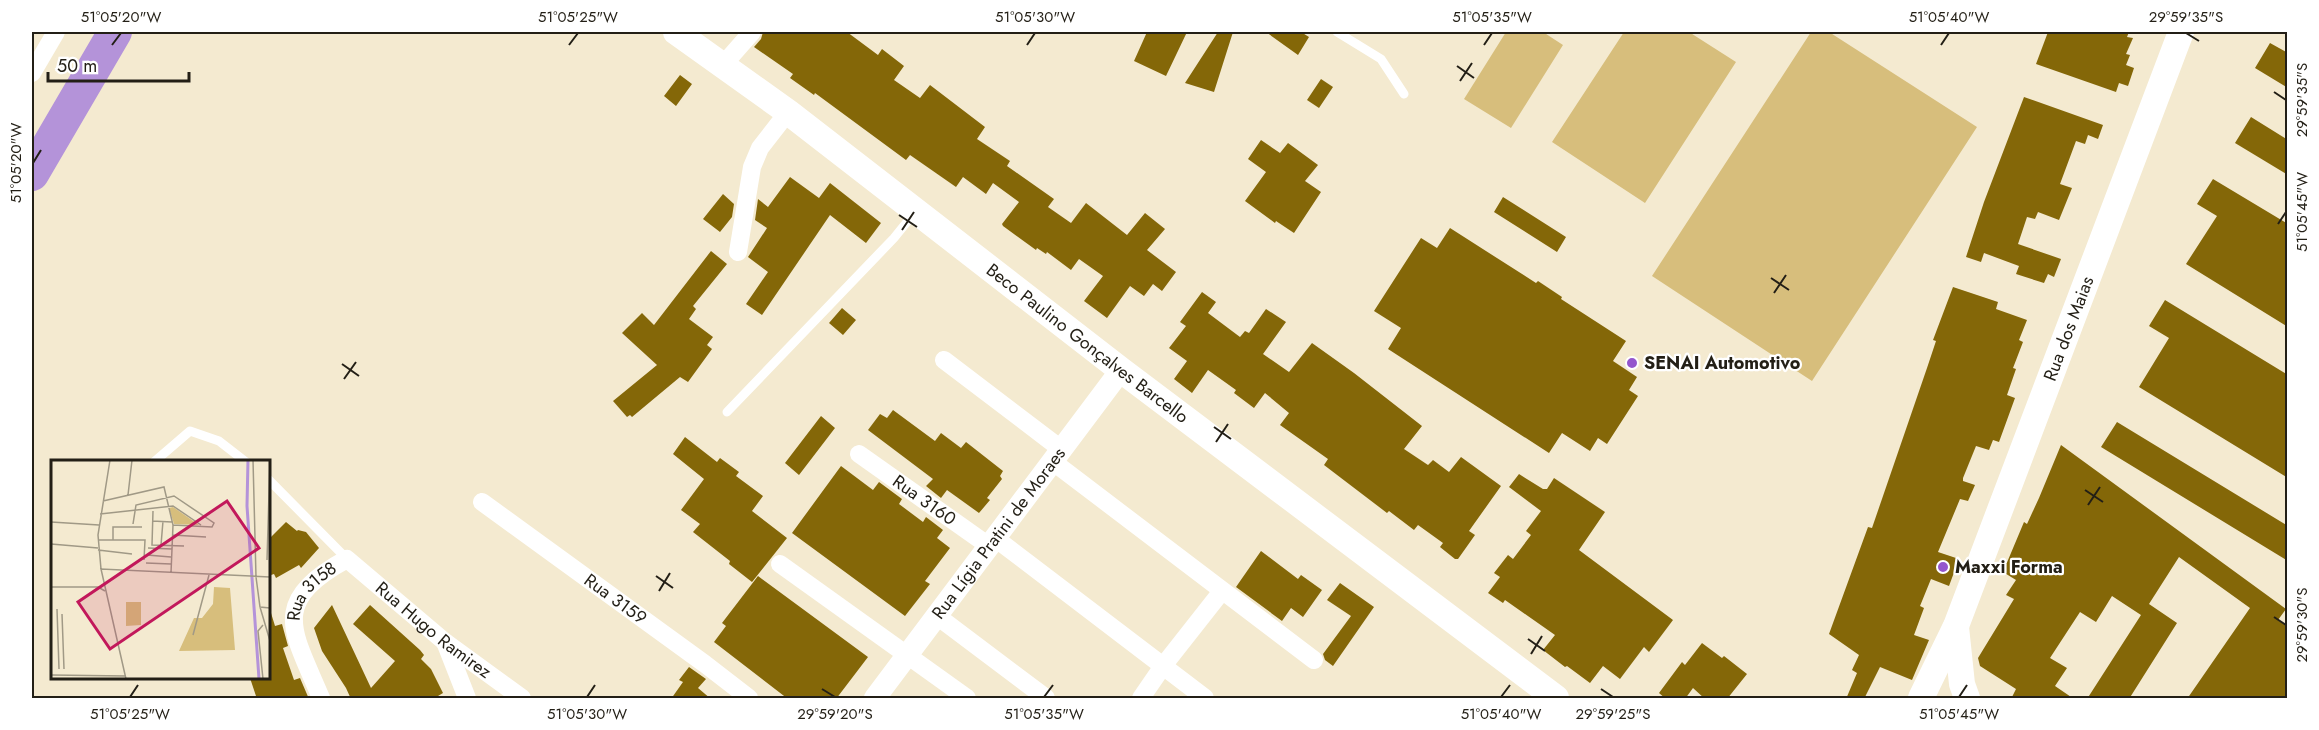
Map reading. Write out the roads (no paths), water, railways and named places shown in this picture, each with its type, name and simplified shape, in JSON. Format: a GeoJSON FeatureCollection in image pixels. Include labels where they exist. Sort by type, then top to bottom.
{"type":"FeatureCollection","features":[{"type":"Feature","properties":{"kind":"main road","name":"Beco Paulino Gonçalves Barcello"},"geometry":{"type":"LineString","coordinates":[[676,32],[788,112],[1121,370],[1556,699]]}},
{"type":"Feature","properties":{"kind":"main road","name":"Rua dos Maias"},"geometry":{"type":"LineString","coordinates":[[1925,695],[1956,627],[2181,32]]}},
{"type":"Feature","properties":{"kind":"main road","name":"Rua dos Maias"},"geometry":{"type":"LineString","coordinates":[[1956,627],[1962,684],[1967,699]]}},
{"type":"Feature","properties":{"kind":"street"},"geometry":{"type":"LineString","coordinates":[[32,73],[56,32]]}},
{"type":"Feature","properties":{"kind":"street"},"geometry":{"type":"LineString","coordinates":[[723,65],[752,32]]}},
{"type":"Feature","properties":{"kind":"street"},"geometry":{"type":"LineString","coordinates":[[738,252],[752,167],[760,148],[788,112]]}},
{"type":"Feature","properties":{"kind":"street"},"geometry":{"type":"LineString","coordinates":[[944,360],[1222,591],[1314,660]]}},
{"type":"Feature","properties":{"kind":"street","name":"Rua Lígia Pratini de Moraes"},"geometry":{"type":"LineString","coordinates":[[875,699],[1121,370]]}},
{"type":"Feature","properties":{"kind":"street","name":"Rua 3160"},"geometry":{"type":"LineString","coordinates":[[859,454],[992,542],[1205,699]]}},
{"type":"Feature","properties":{"kind":"street","name":"Rua 3159"},"geometry":{"type":"LineString","coordinates":[[482,502],[705,664],[749,699]]}},
{"type":"Feature","properties":{"kind":"street","name":"Rua Hugo Ramirez"},"geometry":{"type":"LineString","coordinates":[[346,559],[445,642],[522,699]]}},
{"type":"Feature","properties":{"kind":"street","name":"Rua 3158"},"geometry":{"type":"LineString","coordinates":[[321,699],[294,632],[293,617],[299,597],[312,581],[346,559]]}},
{"type":"Feature","properties":{"kind":"street"},"geometry":{"type":"LineString","coordinates":[[780,564],[967,699]]}},
{"type":"Feature","properties":{"kind":"street"},"geometry":{"type":"LineString","coordinates":[[1141,699],[1163,666],[1222,591]]}},
{"type":"Feature","properties":{"kind":"street"},"geometry":{"type":"LineString","coordinates":[[937,616],[1046,699]]}},
{"type":"Feature","properties":{"kind":"street"},"geometry":{"type":"LineString","coordinates":[[445,642],[467,699]]}},
{"type":"Feature","properties":{"kind":"lane"},"geometry":{"type":"LineString","coordinates":[[1337,32],[1381,59],[1404,94]]}},
{"type":"Feature","properties":{"kind":"lane"},"geometry":{"type":"LineString","coordinates":[[727,412],[894,238],[915,212]]}},
{"type":"Feature","properties":{"kind":"lane"},"geometry":{"type":"LineString","coordinates":[[156,460],[190,431],[219,441],[243,460]]}},
{"type":"Feature","properties":{"kind":"lane"},"geometry":{"type":"LineString","coordinates":[[270,480],[346,559]]}},
{"type":"Feature","properties":{"kind":"waterway"},"geometry":{"type":"LineString","coordinates":[[32,174],[115,32]]}},
{"type":"Feature","properties":{"kind":"place","name":"SENAI Automotivo"},"geometry":{"type":"Point","coordinates":[1632,363]}},
{"type":"Feature","properties":{"kind":"place","name":"Maxxi Forma"},"geometry":{"type":"Point","coordinates":[1943,567]}}]}
